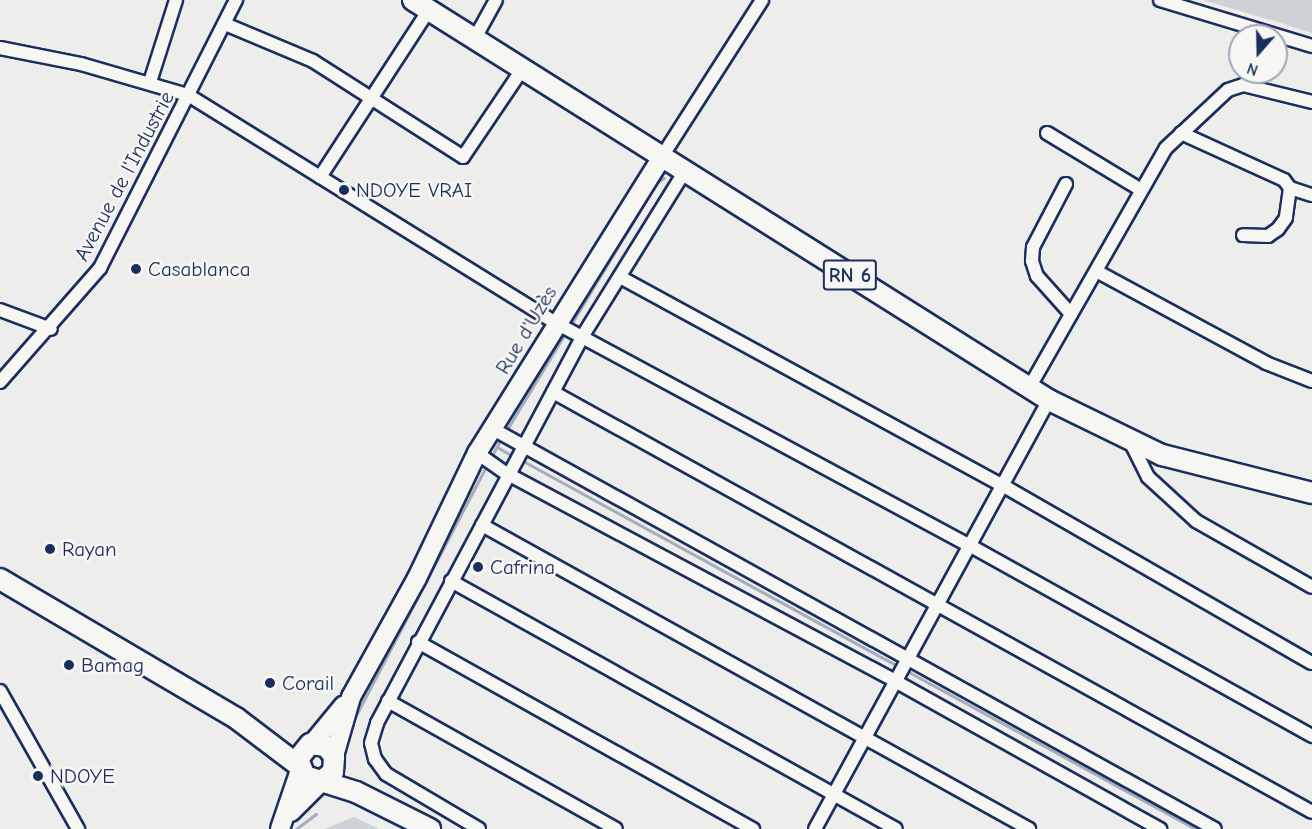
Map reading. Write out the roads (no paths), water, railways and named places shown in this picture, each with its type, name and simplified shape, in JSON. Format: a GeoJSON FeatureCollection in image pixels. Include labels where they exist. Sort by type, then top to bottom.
{"type":"FeatureCollection","features":[{"type":"Feature","properties":{"kind":"main road","name":"RN 6"},"geometry":{"type":"LineString","coordinates":[[421,5],[663,155],[1049,400],[1162,455],[1312,493]]}},
{"type":"Feature","properties":{"kind":"main road"},"geometry":{"type":"LineString","coordinates":[[0,579],[236,718],[299,767],[311,780],[323,780],[402,813],[430,829]]}},
{"type":"Feature","properties":{"kind":"main road"},"geometry":{"type":"LineString","coordinates":[[236,718],[310,745],[326,746],[335,760],[402,813]]}},
{"type":"Feature","properties":{"kind":"main road"},"geometry":{"type":"LineString","coordinates":[[299,767],[300,753],[310,745]]}},
{"type":"Feature","properties":{"kind":"main road"},"geometry":{"type":"LineString","coordinates":[[323,780],[333,772],[335,760]]}},
{"type":"Feature","properties":{"kind":"street"},"geometry":{"type":"LineString","coordinates":[[150,82],[176,0]]}},
{"type":"Feature","properties":{"kind":"street","name":"Avenue de l'Industrie"},"geometry":{"type":"LineString","coordinates":[[0,382],[51,328],[100,268],[236,0]]}},
{"type":"Feature","properties":{"kind":"street"},"geometry":{"type":"LineString","coordinates":[[475,38],[496,0]]}},
{"type":"Feature","properties":{"kind":"street","name":"Rue d'Uzès"},"geometry":{"type":"LineString","coordinates":[[310,745],[351,697],[417,578],[477,453],[556,322],[762,0]]}},
{"type":"Feature","properties":{"kind":"street"},"geometry":{"type":"LineString","coordinates":[[1160,0],[1312,46]]}},
{"type":"Feature","properties":{"kind":"street"},"geometry":{"type":"LineString","coordinates":[[320,177],[374,98],[421,5]]}},
{"type":"Feature","properties":{"kind":"street"},"geometry":{"type":"LineString","coordinates":[[225,24],[313,61],[463,157],[523,68]]}},
{"type":"Feature","properties":{"kind":"street"},"geometry":{"type":"LineString","coordinates":[[0,48],[150,82],[188,95],[582,337],[969,545],[1312,736]]}},
{"type":"Feature","properties":{"kind":"street"},"geometry":{"type":"LineString","coordinates":[[1029,388],[1098,272],[1141,190],[1166,148],[1180,133],[1228,90],[1244,85],[1312,102]]}},
{"type":"Feature","properties":{"kind":"street"},"geometry":{"type":"LineString","coordinates":[[1047,133],[1141,190]]}},
{"type":"Feature","properties":{"kind":"street"},"geometry":{"type":"LineString","coordinates":[[1180,133],[1284,180],[1290,188],[1312,195]]}},
{"type":"Feature","properties":{"kind":"street"},"geometry":{"type":"LineString","coordinates":[[479,829],[410,791],[386,774],[375,759],[371,743],[388,701],[482,525],[506,473],[582,337],[685,171]]}},
{"type":"Feature","properties":{"kind":"street"},"geometry":{"type":"LineString","coordinates":[[1066,184],[1034,247],[1032,261],[1037,276],[1071,314]]}},
{"type":"Feature","properties":{"kind":"street"},"geometry":{"type":"LineString","coordinates":[[1243,235],[1268,236],[1278,229],[1288,210],[1290,188]]}},
{"type":"Feature","properties":{"kind":"street"},"geometry":{"type":"LineString","coordinates":[[1098,272],[1266,363],[1312,381]]}},
{"type":"Feature","properties":{"kind":"street"},"geometry":{"type":"LineString","coordinates":[[620,277],[1002,486],[1312,663]]}},
{"type":"Feature","properties":{"kind":"street"},"geometry":{"type":"LineString","coordinates":[[0,310],[51,328]]}},
{"type":"Feature","properties":{"kind":"street"},"geometry":{"type":"LineString","coordinates":[[553,392],[938,602],[1312,812]]}},
{"type":"Feature","properties":{"kind":"street"},"geometry":{"type":"LineString","coordinates":[[815,829],[1049,400]]}},
{"type":"Feature","properties":{"kind":"street"},"geometry":{"type":"LineString","coordinates":[[493,429],[1215,829]]}},
{"type":"Feature","properties":{"kind":"street"},"geometry":{"type":"LineString","coordinates":[[1130,441],[1148,477],[1197,521],[1312,587]]}},
{"type":"Feature","properties":{"kind":"street"},"geometry":{"type":"LineString","coordinates":[[477,453],[506,473],[895,681],[1160,829]]}},
{"type":"Feature","properties":{"kind":"street"},"geometry":{"type":"LineString","coordinates":[[482,525],[1029,829]]}},
{"type":"Feature","properties":{"kind":"street"},"geometry":{"type":"LineString","coordinates":[[451,581],[896,829]]}},
{"type":"Feature","properties":{"kind":"street"},"geometry":{"type":"LineString","coordinates":[[418,642],[753,829]]}},
{"type":"Feature","properties":{"kind":"street"},"geometry":{"type":"LineString","coordinates":[[0,691],[78,829]]}},
{"type":"Feature","properties":{"kind":"street","name":"Rue d'Uzès"},"geometry":{"type":"LineString","coordinates":[[335,760],[351,697]]}},
{"type":"Feature","properties":{"kind":"street"},"geometry":{"type":"LineString","coordinates":[[388,701],[616,829]]}},
{"type":"Feature","properties":{"kind":"street"},"geometry":{"type":"LineString","coordinates":[[283,823],[299,767]]}},
{"type":"Feature","properties":{"kind":"street"},"geometry":{"type":"LineString","coordinates":[[283,823],[323,780]]}},
{"type":"Feature","properties":{"kind":"waterway"},"geometry":{"type":"LineString","coordinates":[[570,326],[657,182],[664,178]]}},
{"type":"Feature","properties":{"kind":"waterway"},"geometry":{"type":"LineString","coordinates":[[506,431],[566,332]]}},
{"type":"Feature","properties":{"kind":"waterway"},"geometry":{"type":"LineString","coordinates":[[491,457],[502,437]]}},
{"type":"Feature","properties":{"kind":"waterway"},"geometry":{"type":"LineString","coordinates":[[497,447],[509,454]]}},
{"type":"Feature","properties":{"kind":"waterway"},"geometry":{"type":"LineString","coordinates":[[523,461],[894,664]]}},
{"type":"Feature","properties":{"kind":"waterway"},"geometry":{"type":"LineString","coordinates":[[354,719],[488,463]]}},
{"type":"Feature","properties":{"kind":"waterway"},"geometry":{"type":"LineString","coordinates":[[907,671],[1195,829]]}},
{"type":"Feature","properties":{"kind":"waterway"},"geometry":{"type":"LineString","coordinates":[[296,829],[316,814]]}},
{"type":"Feature","properties":{"kind":"place","name":"NDOYE VRAI"},"geometry":{"type":"Point","coordinates":[344,190]}},
{"type":"Feature","properties":{"kind":"place","name":"Casablanca"},"geometry":{"type":"Point","coordinates":[136,269]}},
{"type":"Feature","properties":{"kind":"place","name":"Rayan"},"geometry":{"type":"Point","coordinates":[50,549]}},
{"type":"Feature","properties":{"kind":"place","name":"Cafrina"},"geometry":{"type":"Point","coordinates":[478,567]}},
{"type":"Feature","properties":{"kind":"place","name":"Bamag"},"geometry":{"type":"Point","coordinates":[69,665]}},
{"type":"Feature","properties":{"kind":"place","name":"Corail"},"geometry":{"type":"Point","coordinates":[270,683]}},
{"type":"Feature","properties":{"kind":"place","name":"NDOYE"},"geometry":{"type":"Point","coordinates":[38,776]}}]}
